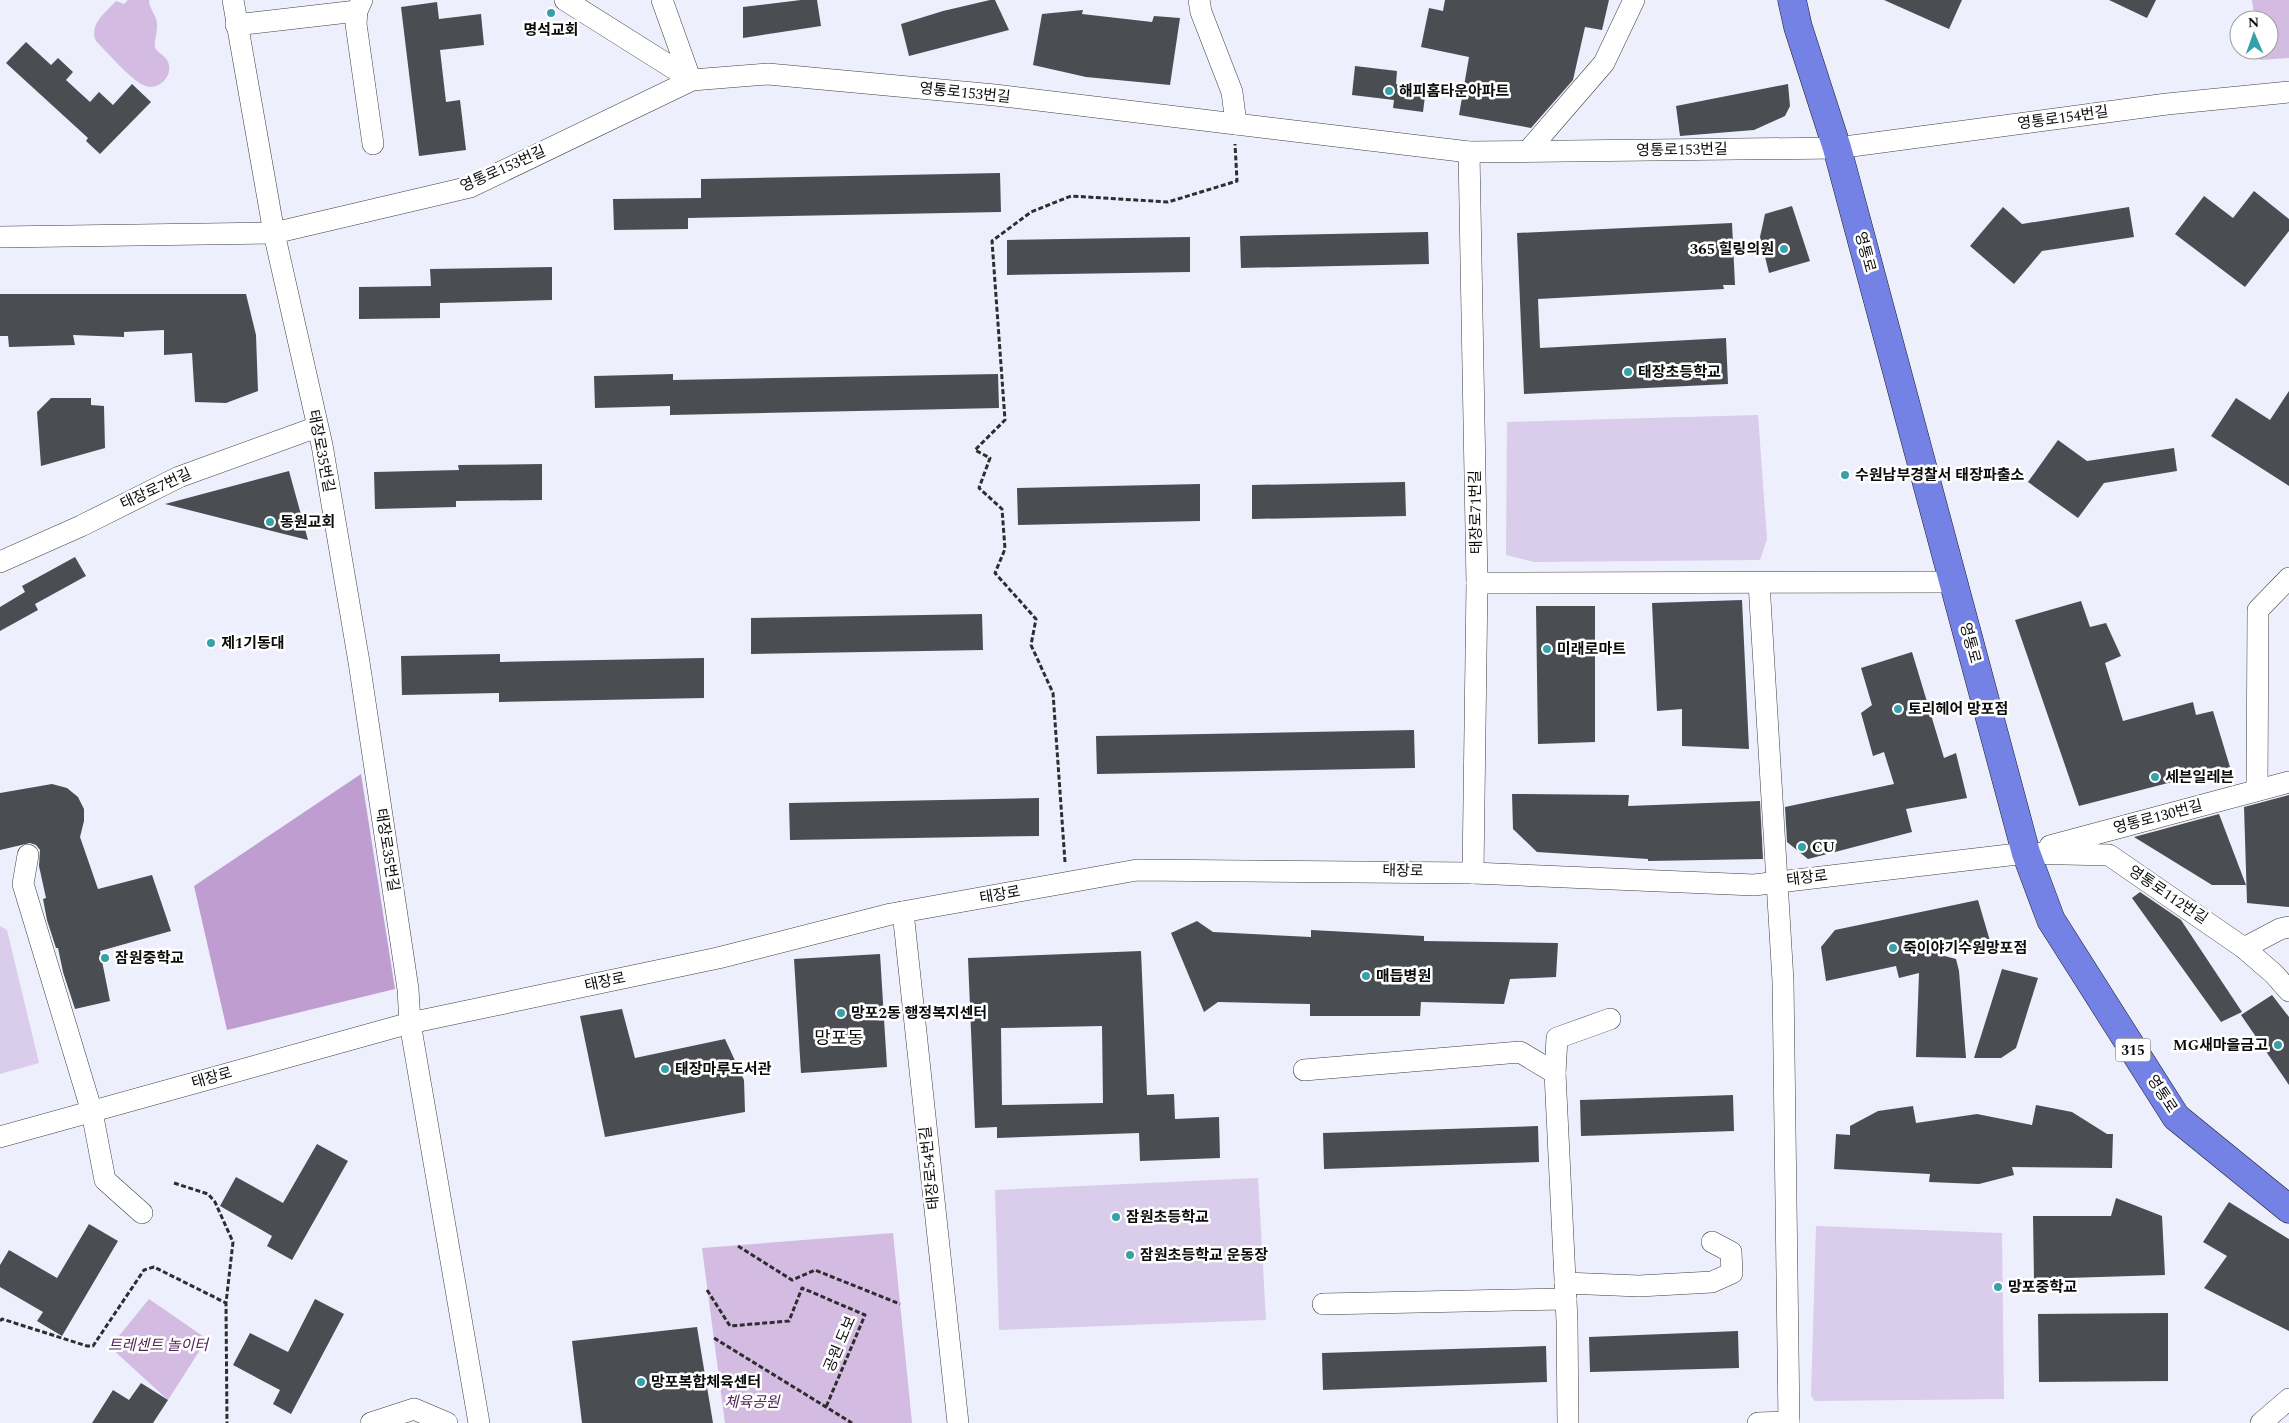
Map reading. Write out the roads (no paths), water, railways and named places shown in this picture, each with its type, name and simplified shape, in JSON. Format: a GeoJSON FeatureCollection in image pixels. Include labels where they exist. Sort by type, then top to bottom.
{"type":"FeatureCollection","features":[{"type":"Feature","properties":{"kind":"main road","name":"영통로"},"geometry":{"type":"LineString","coordinates":[[1792,0],[1798,27],[1836,148],[2026,853],[2050,920],[2176,1117],[2289,1209]]}},
{"type":"Feature","properties":{"kind":"street","name":"태장로35번길"},"geometry":{"type":"LineString","coordinates":[[233,0],[236,26],[274,233],[317,427],[359,662],[408,989],[410,1023],[479,1423]]}},
{"type":"Feature","properties":{"kind":"street"},"geometry":{"type":"LineString","coordinates":[[565,0],[691,79]]}},
{"type":"Feature","properties":{"kind":"street"},"geometry":{"type":"LineString","coordinates":[[662,0],[691,79]]}},
{"type":"Feature","properties":{"kind":"street"},"geometry":{"type":"LineString","coordinates":[[1198,0],[1232,92],[1235,131]]}},
{"type":"Feature","properties":{"kind":"street"},"geometry":{"type":"LineString","coordinates":[[1528,151],[1604,63],[1634,0]]}},
{"type":"Feature","properties":{"kind":"street"},"geometry":{"type":"LineString","coordinates":[[236,26],[360,5],[356,24],[373,144]]}},
{"type":"Feature","properties":{"kind":"street","name":"영통로153번길"},"geometry":{"type":"LineString","coordinates":[[0,236],[274,233],[470,187],[691,79],[768,74],[995,95],[1235,131],[1469,152],[1836,148]]}},
{"type":"Feature","properties":{"kind":"street","name":"영통로154번길"},"geometry":{"type":"LineString","coordinates":[[1836,148],[2167,104],[2289,92]]}},
{"type":"Feature","properties":{"kind":"street","name":"태장로71번길"},"geometry":{"type":"LineString","coordinates":[[1469,152],[1477,584],[1473,873]]}},
{"type":"Feature","properties":{"kind":"street","name":"태장로7번길"},"geometry":{"type":"LineString","coordinates":[[0,562],[81,526],[179,477],[317,427]]}},
{"type":"Feature","properties":{"kind":"street"},"geometry":{"type":"LineString","coordinates":[[2257,790],[2258,610],[2289,578]]}},
{"type":"Feature","properties":{"kind":"street"},"geometry":{"type":"LineString","coordinates":[[1758,1423],[1789,1422],[1783,981],[1759,582]]}},
{"type":"Feature","properties":{"kind":"street"},"geometry":{"type":"LineString","coordinates":[[1477,584],[1953,582]]}},
{"type":"Feature","properties":{"kind":"street","name":"영통로130번길"},"geometry":{"type":"LineString","coordinates":[[2026,853],[2289,782]]}},
{"type":"Feature","properties":{"kind":"street","name":"태장로"},"geometry":{"type":"LineString","coordinates":[[0,1137],[410,1023],[718,958],[890,914],[1137,870],[1473,873],[1754,885],[2026,853]]}},
{"type":"Feature","properties":{"kind":"street","name":"영통로112번길"},"geometry":{"type":"LineString","coordinates":[[2026,853],[2109,854],[2244,948],[2274,974],[2289,991]]}},
{"type":"Feature","properties":{"kind":"street"},"geometry":{"type":"LineString","coordinates":[[28,855],[23,884],[92,1112],[105,1180],[142,1213]]}},
{"type":"Feature","properties":{"kind":"street","name":"태장로54번길"},"geometry":{"type":"LineString","coordinates":[[902,912],[958,1423]]}},
{"type":"Feature","properties":{"kind":"street"},"geometry":{"type":"LineString","coordinates":[[2244,948],[2280,929],[2289,927]]}},
{"type":"Feature","properties":{"kind":"street"},"geometry":{"type":"LineString","coordinates":[[1568,1423],[1566,1291],[1555,1073],[1557,1038],[1610,1019]]}},
{"type":"Feature","properties":{"kind":"street"},"geometry":{"type":"LineString","coordinates":[[1304,1070],[1520,1052],[1555,1073]]}},
{"type":"Feature","properties":{"kind":"street"},"geometry":{"type":"LineString","coordinates":[[1323,1304],[1712,1282],[1732,1273],[1731,1252],[1712,1242]]}},
{"type":"Feature","properties":{"kind":"street"},"geometry":{"type":"LineString","coordinates":[[2261,1423],[2289,1398]]}},
{"type":"Feature","properties":{"kind":"street"},"geometry":{"type":"LineString","coordinates":[[371,1423],[414,1409],[447,1423]]}},
{"type":"Feature","properties":{"kind":"place","name":"명석교회"},"geometry":{"type":"Point","coordinates":[551,13]}},
{"type":"Feature","properties":{"kind":"place","name":"해피홈타운아파트"},"geometry":{"type":"Point","coordinates":[1389,91]}},
{"type":"Feature","properties":{"kind":"place","name":"365 힐링의원"},"geometry":{"type":"Point","coordinates":[1784,249]}},
{"type":"Feature","properties":{"kind":"place","name":"태장초등학교"},"geometry":{"type":"Point","coordinates":[1628,372]}},
{"type":"Feature","properties":{"kind":"place","name":"수원남부경찰서 태장파출소"},"geometry":{"type":"Point","coordinates":[1845,475]}},
{"type":"Feature","properties":{"kind":"place","name":"동원교회"},"geometry":{"type":"Point","coordinates":[270,522]}},
{"type":"Feature","properties":{"kind":"place","name":"제1기동대"},"geometry":{"type":"Point","coordinates":[211,643]}},
{"type":"Feature","properties":{"kind":"place","name":"미래로마트"},"geometry":{"type":"Point","coordinates":[1547,649]}},
{"type":"Feature","properties":{"kind":"place","name":"토리헤어 망포점"},"geometry":{"type":"Point","coordinates":[1898,709]}},
{"type":"Feature","properties":{"kind":"place","name":"세븐일레븐"},"geometry":{"type":"Point","coordinates":[2155,777]}},
{"type":"Feature","properties":{"kind":"place","name":"CU"},"geometry":{"type":"Point","coordinates":[1802,847]}},
{"type":"Feature","properties":{"kind":"place","name":"죽이야기수원망포점"},"geometry":{"type":"Point","coordinates":[1893,948]}},
{"type":"Feature","properties":{"kind":"place","name":"잠원중학교"},"geometry":{"type":"Point","coordinates":[105,958]}},
{"type":"Feature","properties":{"kind":"place","name":"매듭병원"},"geometry":{"type":"Point","coordinates":[1366,976]}},
{"type":"Feature","properties":{"kind":"place","name":"망포2동 행정복지센터"},"geometry":{"type":"Point","coordinates":[841,1013]}},
{"type":"Feature","properties":{"kind":"place","name":"MG새마을금고"},"geometry":{"type":"Point","coordinates":[2278,1045]}},
{"type":"Feature","properties":{"kind":"place","name":"태장마루도서관"},"geometry":{"type":"Point","coordinates":[665,1069]}},
{"type":"Feature","properties":{"kind":"place","name":"잠원초등학교"},"geometry":{"type":"Point","coordinates":[1116,1217]}},
{"type":"Feature","properties":{"kind":"place","name":"잠원초등학교 운동장"},"geometry":{"type":"Point","coordinates":[1130,1255]}},
{"type":"Feature","properties":{"kind":"place","name":"망포중학교"},"geometry":{"type":"Point","coordinates":[1998,1287]}},
{"type":"Feature","properties":{"kind":"place","name":"망포복합체육센터"},"geometry":{"type":"Point","coordinates":[641,1382]}},
{"type":"Feature","properties":{"kind":"district","name":"망포동"},"geometry":{"type":"Point","coordinates":[839,1038]}},
{"type":"Feature","properties":{"kind":"park label","name":"트레센트 놀이터"},"geometry":{"type":"Point","coordinates":[158,1345]}},
{"type":"Feature","properties":{"kind":"park label","name":"체육공원"},"geometry":{"type":"Point","coordinates":[752,1402]}}]}
